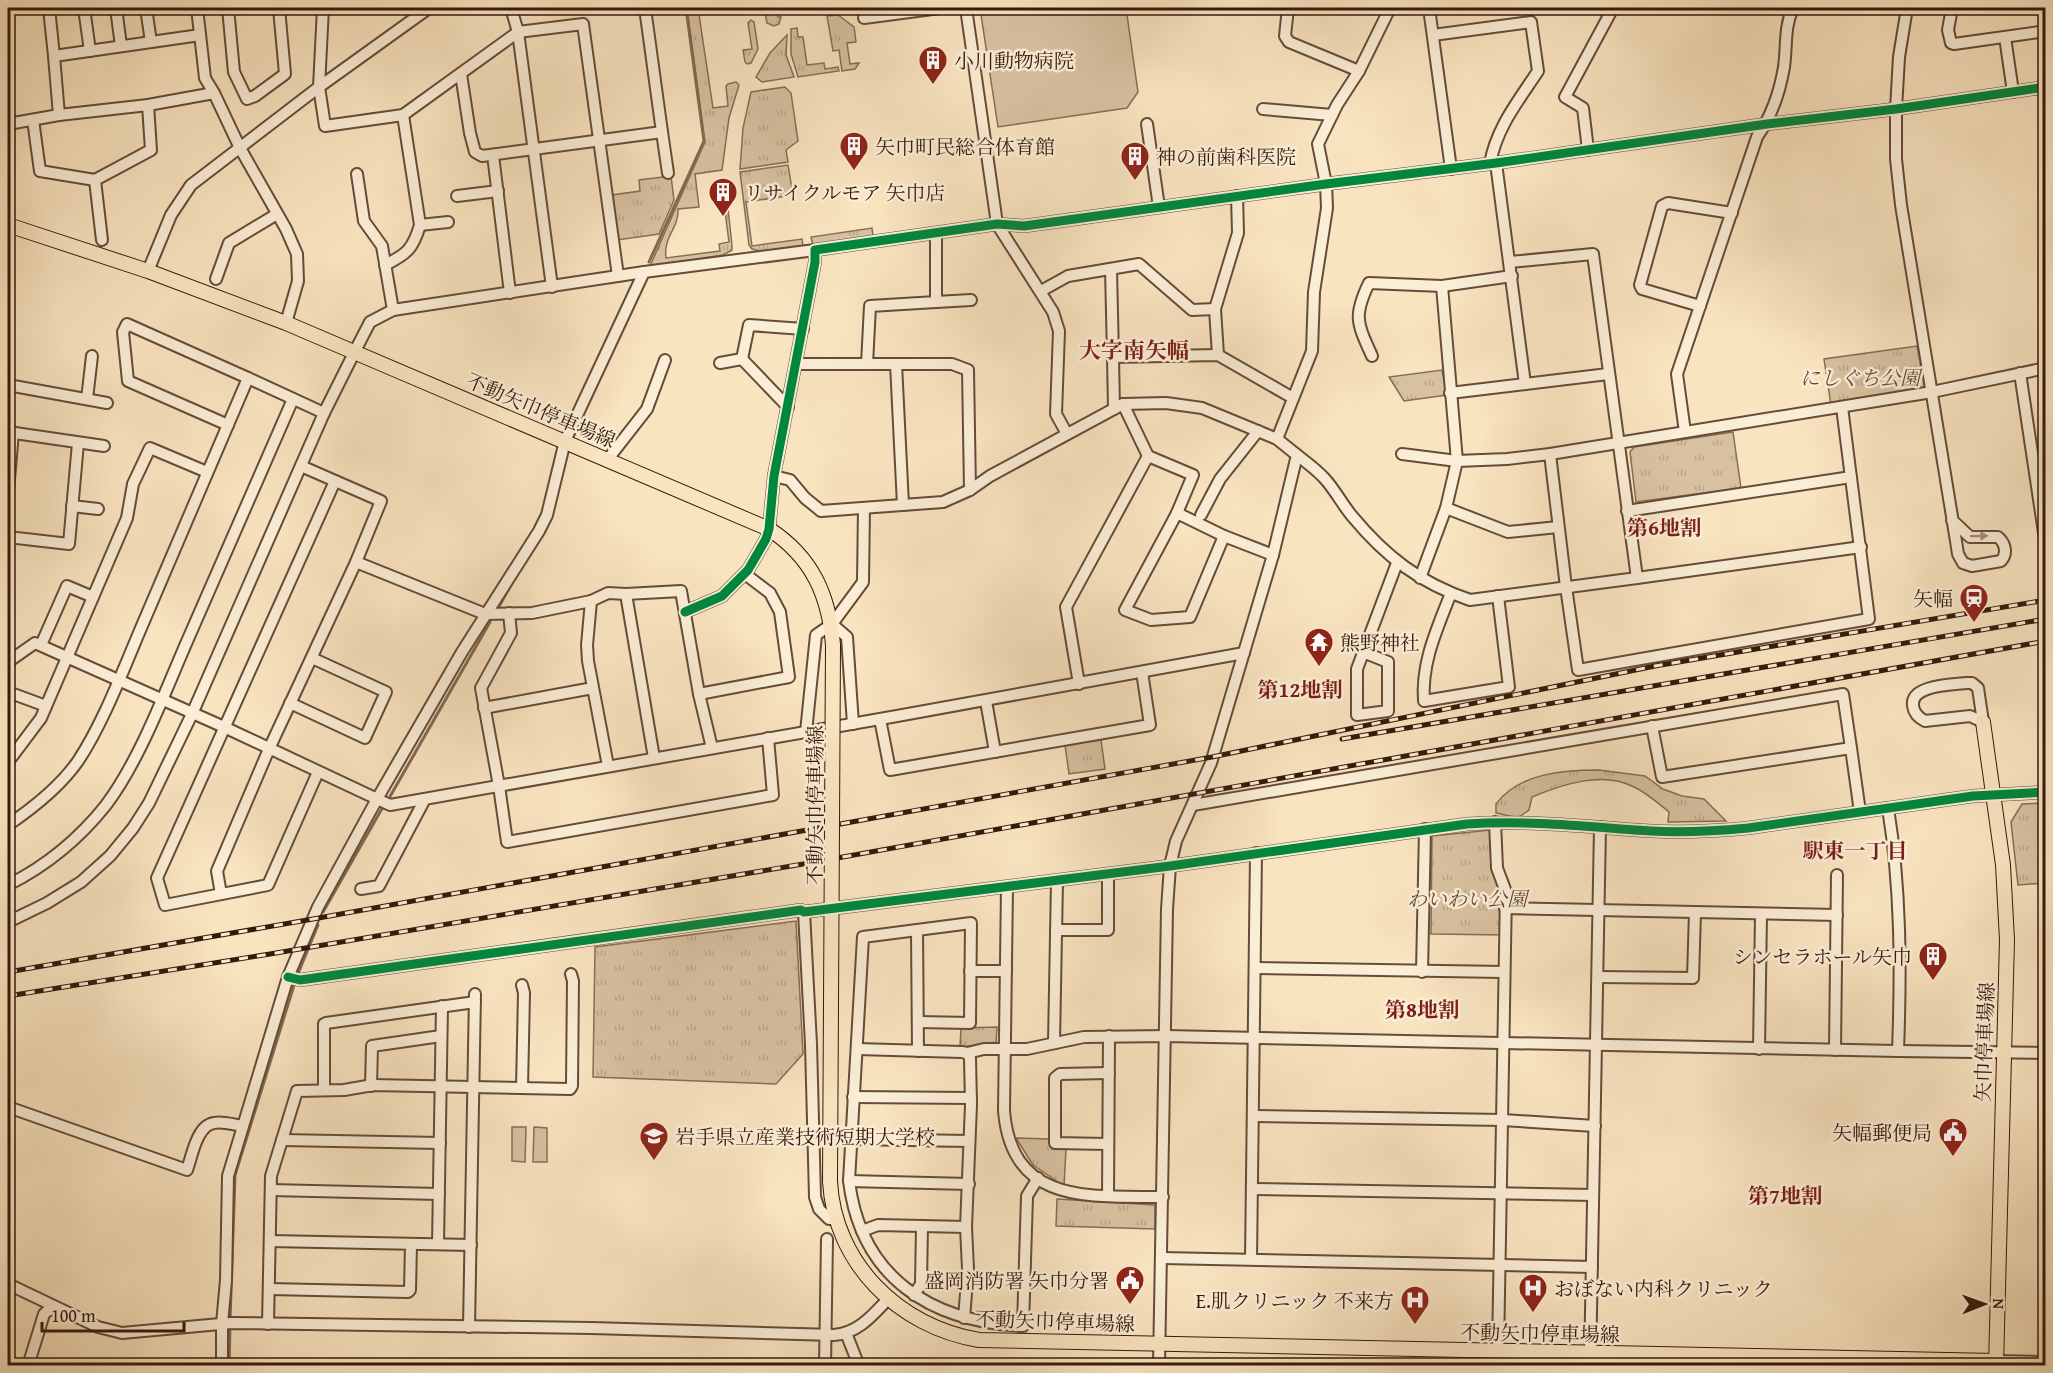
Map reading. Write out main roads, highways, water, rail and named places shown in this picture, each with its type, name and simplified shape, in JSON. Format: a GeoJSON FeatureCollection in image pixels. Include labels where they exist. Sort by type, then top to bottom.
{"type":"FeatureCollection","features":[{"type":"Feature","properties":{"kind":"main road","name":"不動矢巾停車場線"},"geometry":{"type":"LineString","coordinates":[[8,225],[148,271],[286,324],[566,441],[769,529],[787,541],[803,558],[819,586],[831,624],[833,645],[830,1181],[837,1219],[849,1249],[868,1279],[902,1310],[930,1326],[968,1338],[993,1341],[1498,1351],[1590,1360],[1996,1363]]}},
{"type":"Feature","properties":{"kind":"main road","name":"矢巾停車場線"},"geometry":{"type":"LineString","coordinates":[[1983,722],[2003,865],[2007,940],[1996,1363]]}},
{"type":"Feature","properties":{"kind":"waterway"},"geometry":{"type":"LineString","coordinates":[[649,262],[704,141],[686,8]]}},
{"type":"Feature","properties":{"kind":"waterway"},"geometry":{"type":"LineString","coordinates":[[497,610],[516,576]]}},
{"type":"Feature","properties":{"kind":"waterway"},"geometry":{"type":"LineString","coordinates":[[388,800],[490,622]]}},
{"type":"Feature","properties":{"kind":"waterway"},"geometry":{"type":"LineString","coordinates":[[323,912],[384,805]]}},
{"type":"Feature","properties":{"kind":"waterway"},"geometry":{"type":"LineString","coordinates":[[297,976],[318,925]]}},
{"type":"Feature","properties":{"kind":"waterway"},"geometry":{"type":"LineString","coordinates":[[230,1320],[235,1175],[295,982]]}},
{"type":"Feature","properties":{"kind":"waterway"},"geometry":{"type":"LineString","coordinates":[[229,1366],[230,1327]]}},
{"type":"Feature","properties":{"kind":"railway"},"geometry":{"type":"LineString","coordinates":[[8,972],[1212,757],[1655,666],[2046,600]]}},
{"type":"Feature","properties":{"kind":"railway"},"geometry":{"type":"LineString","coordinates":[[1342,739],[2046,619]]}},
{"type":"Feature","properties":{"kind":"railway"},"geometry":{"type":"LineString","coordinates":[[8,996],[815,862],[2046,641]]}},
{"type":"Feature","properties":{"kind":"place","name":"小川動物病院"},"geometry":{"type":"Point","coordinates":[933,86]}},
{"type":"Feature","properties":{"kind":"place","name":"矢巾町民総合体育館"},"geometry":{"type":"Point","coordinates":[854,172]}},
{"type":"Feature","properties":{"kind":"place","name":"神の前歯科医院"},"geometry":{"type":"Point","coordinates":[1135,182]}},
{"type":"Feature","properties":{"kind":"place","name":"リサイクルモア 矢巾店"},"geometry":{"type":"Point","coordinates":[723,218]}},
{"type":"Feature","properties":{"kind":"place","name":"矢幅"},"geometry":{"type":"Point","coordinates":[1974,624]}},
{"type":"Feature","properties":{"kind":"place","name":"熊野神社"},"geometry":{"type":"Point","coordinates":[1319,668]}},
{"type":"Feature","properties":{"kind":"place","name":"シンセラホール矢巾"},"geometry":{"type":"Point","coordinates":[1933,982]}},
{"type":"Feature","properties":{"kind":"place","name":"矢幅郵便局"},"geometry":{"type":"Point","coordinates":[1953,1158]}},
{"type":"Feature","properties":{"kind":"place","name":"岩手県立産業技術短期大学校"},"geometry":{"type":"Point","coordinates":[654,1162]}},
{"type":"Feature","properties":{"kind":"place","name":"盛岡消防署 矢巾分署"},"geometry":{"type":"Point","coordinates":[1130,1306]}},
{"type":"Feature","properties":{"kind":"place","name":"おぼない内科クリニック"},"geometry":{"type":"Point","coordinates":[1533,1314]}},
{"type":"Feature","properties":{"kind":"place","name":"E.肌クリニック 不来方"},"geometry":{"type":"Point","coordinates":[1415,1326]}},
{"type":"Feature","properties":{"kind":"district","name":"大字南矢幅"},"geometry":{"type":"Point","coordinates":[1134,350]}},
{"type":"Feature","properties":{"kind":"district","name":"第6地割"},"geometry":{"type":"Point","coordinates":[1664,527]}},
{"type":"Feature","properties":{"kind":"district","name":"第12地割"},"geometry":{"type":"Point","coordinates":[1300,689]}},
{"type":"Feature","properties":{"kind":"district","name":"駅東一丁目"},"geometry":{"type":"Point","coordinates":[1855,850]}},
{"type":"Feature","properties":{"kind":"district","name":"第8地割"},"geometry":{"type":"Point","coordinates":[1422,1009]}},
{"type":"Feature","properties":{"kind":"district","name":"第7地割"},"geometry":{"type":"Point","coordinates":[1785,1195]}},
{"type":"Feature","properties":{"kind":"park label","name":"にしぐち公園"},"geometry":{"type":"Point","coordinates":[1860,377]}},
{"type":"Feature","properties":{"kind":"park label","name":"わいわい公園"},"geometry":{"type":"Point","coordinates":[1467,898]}}]}
